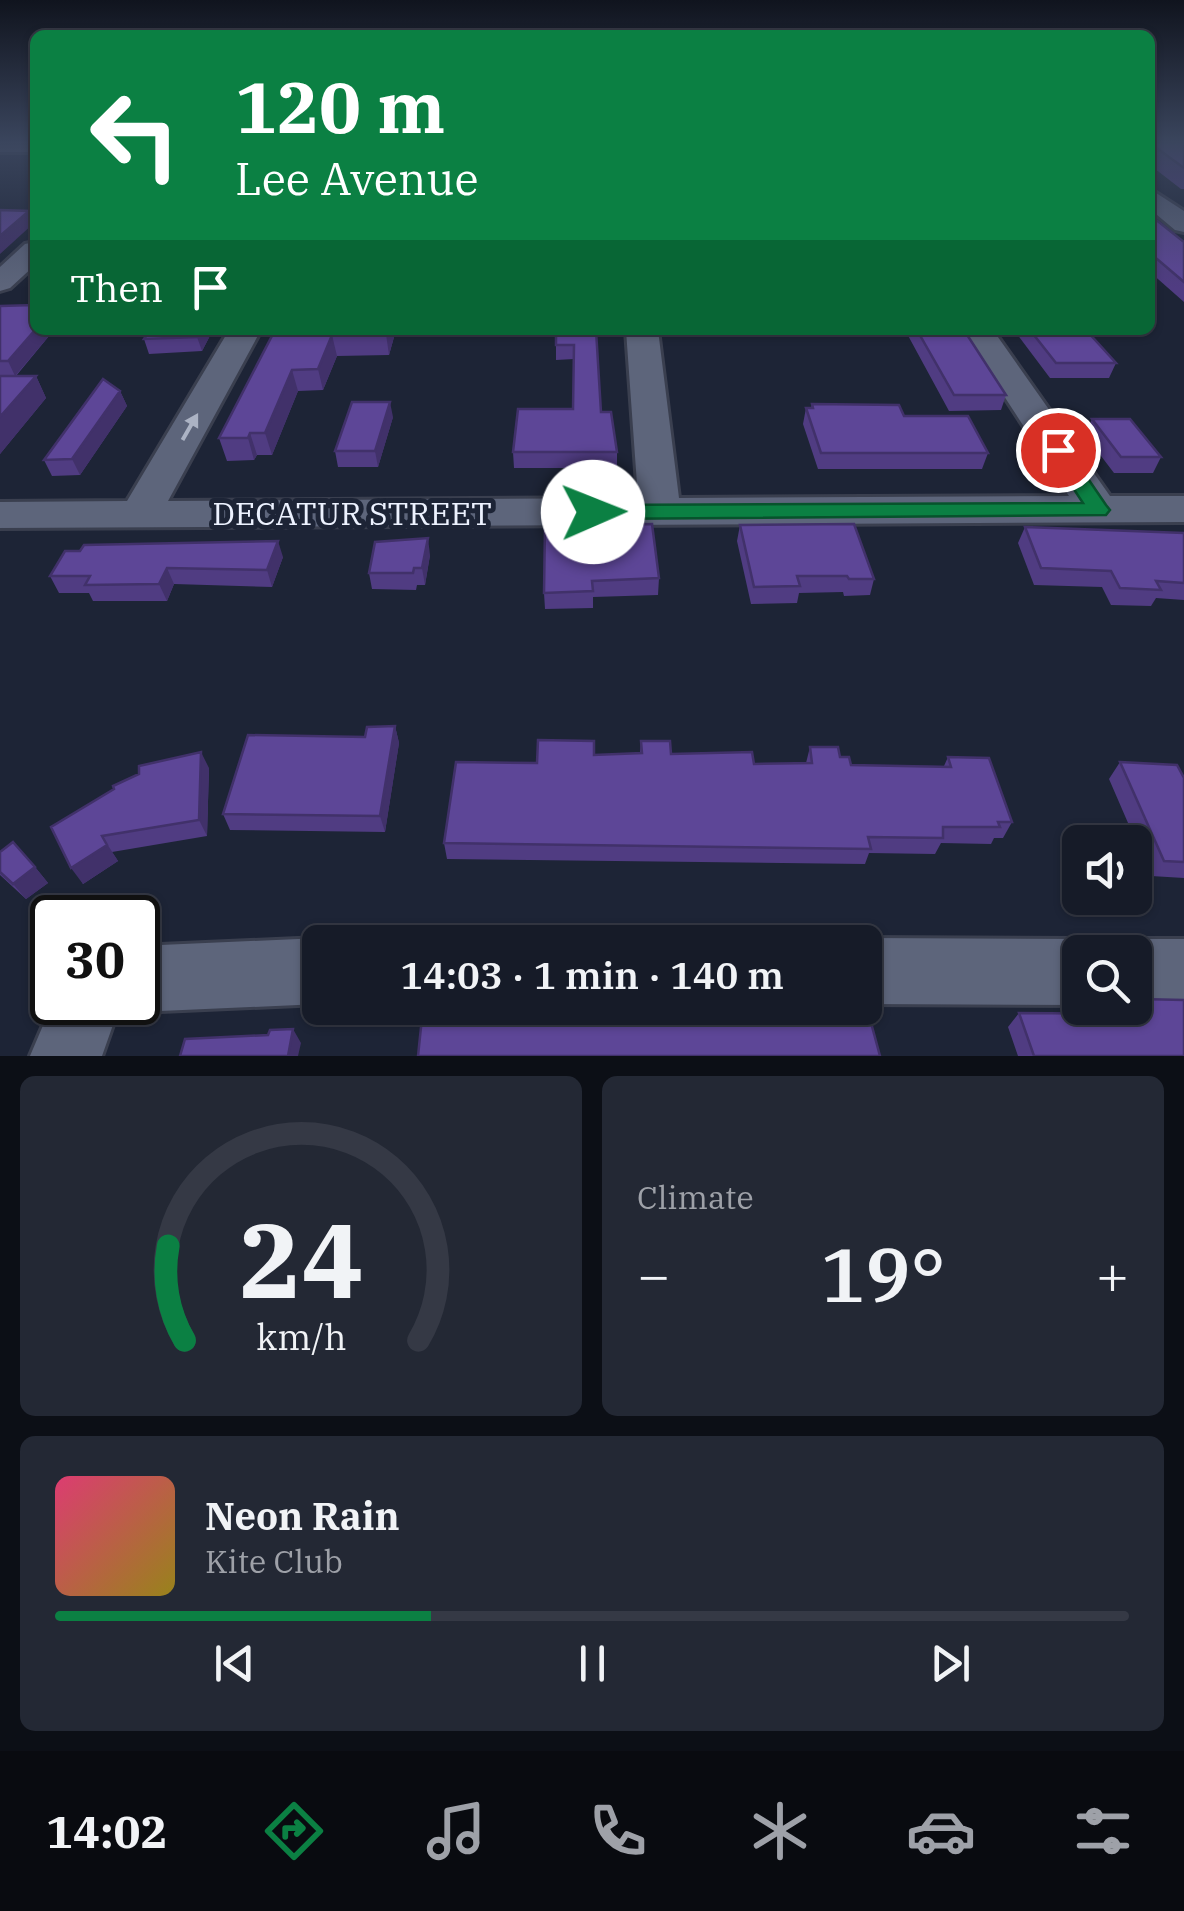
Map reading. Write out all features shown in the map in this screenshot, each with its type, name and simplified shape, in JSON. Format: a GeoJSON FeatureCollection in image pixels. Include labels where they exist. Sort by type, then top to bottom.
{"type":"FeatureCollection","features":[{"type":"Feature","properties":{"kind":"street"},"geometry":{"type":"LineString","coordinates":[[1155,200],[1184,224]]}},
{"type":"Feature","properties":{"kind":"street"},"geometry":{"type":"LineString","coordinates":[[0,282],[30,255]]}},
{"type":"Feature","properties":{"kind":"street"},"geometry":{"type":"LineString","coordinates":[[141,512],[242,335]]}},
{"type":"Feature","properties":{"kind":"street"},"geometry":{"type":"LineString","coordinates":[[642,335],[660,510]]}},
{"type":"Feature","properties":{"kind":"street"},"geometry":{"type":"LineString","coordinates":[[980,335],[1098,510]]}},
{"type":"Feature","properties":{"kind":"street","name":"DECATUR STREET"},"geometry":{"type":"LineString","coordinates":[[0,515],[1184,509]]}},
{"type":"Feature","properties":{"kind":"street"},"geometry":{"type":"LineString","coordinates":[[882,971],[1062,972]]}},
{"type":"Feature","properties":{"kind":"street"},"geometry":{"type":"LineString","coordinates":[[160,978],[302,972]]}},
{"type":"Feature","properties":{"kind":"street"},"geometry":{"type":"LineString","coordinates":[[1152,972],[1184,972]]}},
{"type":"Feature","properties":{"kind":"street"},"geometry":{"type":"LineString","coordinates":[[66,1056],[78,1025]]}},
{"type":"Feature","properties":{"kind":"building"},"geometry":{"type":"Polygon","coordinates":[[[0,210],[29,211],[0,236],[0,210]]]}},
{"type":"Feature","properties":{"kind":"building"},"geometry":{"type":"Polygon","coordinates":[[[1155,219],[1184,242],[1184,282],[1155,257],[1155,219]]]}},
{"type":"Feature","properties":{"kind":"building"},"geometry":{"type":"Polygon","coordinates":[[[30,305],[31,335],[8,361],[0,361],[0,306],[30,305]]]}},
{"type":"Feature","properties":{"kind":"building"},"geometry":{"type":"Polygon","coordinates":[[[147,335],[198,335],[197,337],[144,339],[147,335]]]}},
{"type":"Feature","properties":{"kind":"building"},"geometry":{"type":"Polygon","coordinates":[[[272,335],[332,335],[318,369],[292,370],[265,433],[250,433],[248,438],[219,438],[272,335]]]}},
{"type":"Feature","properties":{"kind":"building"},"geometry":{"type":"Polygon","coordinates":[[[556,335],[596,335],[601,412],[611,412],[617,452],[513,452],[518,409],[573,409],[574,345],[556,345],[556,335]]]}},
{"type":"Feature","properties":{"kind":"building"},"geometry":{"type":"Polygon","coordinates":[[[920,335],[967,335],[1006,395],[954,395],[920,335]]]}},
{"type":"Feature","properties":{"kind":"building"},"geometry":{"type":"Polygon","coordinates":[[[1034,335],[1091,335],[1116,363],[1056,363],[1034,335]]]}},
{"type":"Feature","properties":{"kind":"building"},"geometry":{"type":"Polygon","coordinates":[[[0,376],[36,376],[0,417],[0,376]]]}},
{"type":"Feature","properties":{"kind":"building"},"geometry":{"type":"Polygon","coordinates":[[[103,379],[120,391],[72,459],[44,460],[103,379]]]}},
{"type":"Feature","properties":{"kind":"building"},"geometry":{"type":"Polygon","coordinates":[[[352,402],[390,402],[375,451],[335,451],[352,402]]]}},
{"type":"Feature","properties":{"kind":"building"},"geometry":{"type":"Polygon","coordinates":[[[812,404],[899,405],[904,416],[968,416],[988,453],[821,453],[806,408],[813,408],[812,404]]]}},
{"type":"Feature","properties":{"kind":"building"},"geometry":{"type":"Polygon","coordinates":[[[1092,419],[1130,419],[1161,457],[1121,457],[1092,419]]]}},
{"type":"Feature","properties":{"kind":"building"},"geometry":{"type":"Polygon","coordinates":[[[652,524],[659,578],[592,581],[593,591],[544,593],[545,526],[652,524]]]}},
{"type":"Feature","properties":{"kind":"building"},"geometry":{"type":"Polygon","coordinates":[[[854,524],[874,579],[797,576],[800,586],[754,587],[740,525],[854,524]]]}},
{"type":"Feature","properties":{"kind":"building"},"geometry":{"type":"Polygon","coordinates":[[[1025,527],[1184,533],[1184,583],[1156,581],[1161,590],[1120,588],[1111,571],[1041,568],[1025,527]]]}},
{"type":"Feature","properties":{"kind":"building"},"geometry":{"type":"Polygon","coordinates":[[[428,538],[422,568],[414,568],[413,573],[369,573],[375,542],[428,538]]]}},
{"type":"Feature","properties":{"kind":"building"},"geometry":{"type":"Polygon","coordinates":[[[278,541],[267,570],[167,568],[159,584],[85,585],[90,576],[50,576],[65,551],[80,551],[84,545],[278,541]]]}},
{"type":"Feature","properties":{"kind":"building"},"geometry":{"type":"Polygon","coordinates":[[[395,726],[380,816],[223,814],[248,735],[365,737],[367,727],[395,726]]]}},
{"type":"Feature","properties":{"kind":"building"},"geometry":{"type":"Polygon","coordinates":[[[538,740],[594,741],[594,755],[642,753],[641,741],[670,741],[671,754],[752,752],[754,764],[812,763],[810,747],[838,747],[840,757],[849,757],[851,765],[951,767],[948,757],[989,758],[1012,822],[998,822],[1000,827],[943,827],[943,838],[868,837],[871,849],[444,843],[456,762],[537,763],[538,740]]]}},
{"type":"Feature","properties":{"kind":"building"},"geometry":{"type":"Polygon","coordinates":[[[201,752],[199,820],[102,836],[107,845],[71,868],[51,827],[114,789],[113,786],[139,774],[139,766],[201,752]]]}},
{"type":"Feature","properties":{"kind":"building"},"geometry":{"type":"Polygon","coordinates":[[[1120,762],[1177,765],[1184,778],[1184,862],[1164,861],[1152,825],[1148,825],[1120,762]]]}},
{"type":"Feature","properties":{"kind":"building"},"geometry":{"type":"Polygon","coordinates":[[[13,842],[35,867],[13,884],[0,872],[0,852],[13,842]]]}},
{"type":"Feature","properties":{"kind":"building"},"geometry":{"type":"Polygon","coordinates":[[[1152,999],[1184,1000],[1184,1056],[1034,1056],[1019,1013],[1062,1013],[1062,1025],[1152,1025],[1152,999]]]}},
{"type":"Feature","properties":{"kind":"building"},"geometry":{"type":"Polygon","coordinates":[[[421,1025],[872,1025],[880,1056],[418,1056],[421,1025]]]}},
{"type":"Feature","properties":{"kind":"building"},"geometry":{"type":"Polygon","coordinates":[[[293,1029],[288,1056],[180,1056],[185,1039],[268,1035],[270,1030],[293,1029]]]}},
{"type":"Feature","properties":{"kind":"route"},"geometry":{"type":"LineString","coordinates":[[593,512],[1098,510],[1058,450]]}}]}
